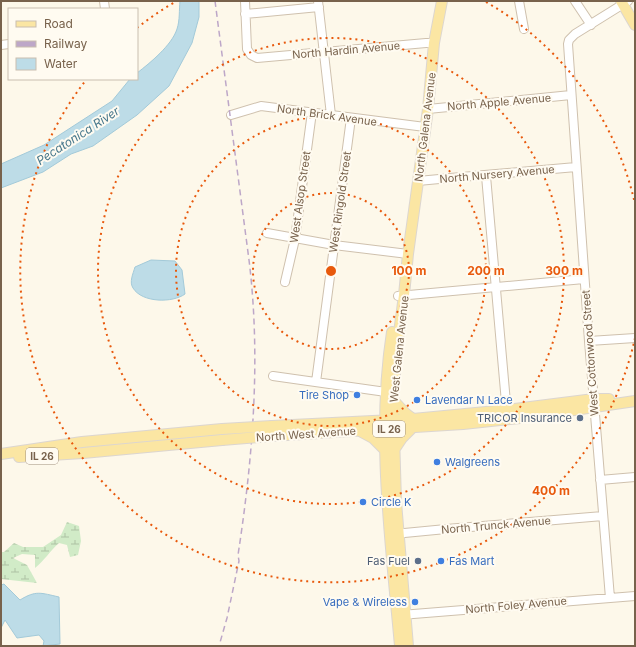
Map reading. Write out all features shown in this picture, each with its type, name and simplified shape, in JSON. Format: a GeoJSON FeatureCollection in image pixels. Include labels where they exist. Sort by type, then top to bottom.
{"type":"FeatureCollection","features":[{"type":"Feature","properties":{"kind":"main road","name":"North Galena Avenue"},"geometry":{"type":"LineString","coordinates":[[408,254],[428,109],[434,43],[442,1]]}},
{"type":"Feature","properties":{"kind":"main road"},"geometry":{"type":"LineString","coordinates":[[624,2],[635,25]]}},
{"type":"Feature","properties":{"kind":"main road","name":"West Galena Avenue"},"geometry":{"type":"LineString","coordinates":[[390,402],[386,392],[390,346],[408,254]]}},
{"type":"Feature","properties":{"kind":"main road","name":"West Galena Avenue"},"geometry":{"type":"LineString","coordinates":[[400,646],[401,615],[394,534],[389,424],[401,295]]}},
{"type":"Feature","properties":{"kind":"main road","name":"North West Avenue"},"geometry":{"type":"LineString","coordinates":[[1,458],[83,453],[222,440],[358,430],[389,424],[507,414],[594,403],[635,400]]}},
{"type":"Feature","properties":{"kind":"main road"},"geometry":{"type":"LineString","coordinates":[[358,430],[373,438],[390,451],[413,423],[405,412],[390,402],[368,421]]}},
{"type":"Feature","properties":{"kind":"main road","name":"North West Avenue"},"geometry":{"type":"LineString","coordinates":[[1,454],[82,442],[222,429],[368,421],[389,424]]}},
{"type":"Feature","properties":{"kind":"main road","name":"West Galena Avenue"},"geometry":{"type":"LineString","coordinates":[[401,615],[408,646]]}},
{"type":"Feature","properties":{"kind":"street"},"geometry":{"type":"LineString","coordinates":[[245,1],[245,14],[319,4],[323,53],[331,115]]}},
{"type":"Feature","properties":{"kind":"street"},"geometry":{"type":"LineString","coordinates":[[518,1],[524,29]]}},
{"type":"Feature","properties":{"kind":"street"},"geometry":{"type":"LineString","coordinates":[[575,1],[591,24],[624,2]]}},
{"type":"Feature","properties":{"kind":"street","name":"North Hardin Avenue"},"geometry":{"type":"LineString","coordinates":[[245,14],[247,49],[251,55],[258,58],[434,43]]}},
{"type":"Feature","properties":{"kind":"street","name":"West Cottonwood Street"},"geometry":{"type":"LineString","coordinates":[[591,24],[568,40],[584,279],[610,598]]}},
{"type":"Feature","properties":{"kind":"street","name":"North Apple Avenue"},"geometry":{"type":"LineString","coordinates":[[428,109],[571,95]]}},
{"type":"Feature","properties":{"kind":"street","name":"North Brick Avenue"},"geometry":{"type":"LineString","coordinates":[[231,115],[261,106],[425,127]]}},
{"type":"Feature","properties":{"kind":"street","name":"West Alsop Street"},"geometry":{"type":"LineString","coordinates":[[285,282],[295,239],[312,112]]}},
{"type":"Feature","properties":{"kind":"street","name":"West Ringold Street"},"geometry":{"type":"LineString","coordinates":[[316,382],[351,118]]}},
{"type":"Feature","properties":{"kind":"street","name":"North Nursery Avenue"},"geometry":{"type":"LineString","coordinates":[[418,182],[576,167]]}},
{"type":"Feature","properties":{"kind":"street"},"geometry":{"type":"LineString","coordinates":[[486,176],[507,414]]}},
{"type":"Feature","properties":{"kind":"street"},"geometry":{"type":"LineString","coordinates":[[267,233],[334,245],[408,254]]}},
{"type":"Feature","properties":{"kind":"street"},"geometry":{"type":"LineString","coordinates":[[401,295],[496,288],[584,279]]}},
{"type":"Feature","properties":{"kind":"street"},"geometry":{"type":"LineString","coordinates":[[589,341],[635,338]]}},
{"type":"Feature","properties":{"kind":"street"},"geometry":{"type":"LineString","coordinates":[[273,376],[386,392]]}},
{"type":"Feature","properties":{"kind":"street"},"geometry":{"type":"LineString","coordinates":[[600,480],[635,477]]}},
{"type":"Feature","properties":{"kind":"street","name":"North Trunck Avenue"},"geometry":{"type":"LineString","coordinates":[[394,534],[603,516]]}},
{"type":"Feature","properties":{"kind":"street","name":"North Foley Avenue"},"geometry":{"type":"LineString","coordinates":[[401,615],[635,596]]}},
{"type":"Feature","properties":{"kind":"green space"},"geometry":{"type":"Polygon","coordinates":[[[67,522],[79,526],[81,541],[78,555],[70,557],[67,545],[59,543],[35,568],[35,555],[22,554],[13,558],[27,565],[37,583],[1,579],[1,552],[4,552],[14,543],[23,547],[43,547],[61,535],[67,522]]]}},
{"type":"Feature","properties":{"kind":"water","name":"Pecatonica River"},"geometry":{"type":"Polygon","coordinates":[[[180,1],[199,1],[199,17],[192,43],[169,86],[137,115],[93,146],[71,154],[43,172],[1,188],[1,164],[44,145],[112,101],[129,80],[138,80],[138,72],[166,47],[174,35],[179,22],[180,1]]]}},
{"type":"Feature","properties":{"kind":"water"},"geometry":{"type":"Polygon","coordinates":[[[151,260],[175,261],[182,270],[185,294],[173,299],[158,300],[143,297],[137,293],[131,283],[135,267],[151,260]]]}},
{"type":"Feature","properties":{"kind":"water"},"geometry":{"type":"Polygon","coordinates":[[[4,584],[20,600],[30,595],[39,593],[59,597],[60,644],[43,646],[44,641],[39,635],[17,638],[5,620],[1,628],[1,585],[4,584]]]}},
{"type":"Feature","properties":{"kind":"railway"},"geometry":{"type":"LineString","coordinates":[[215,1],[249,260],[253,297],[255,371],[254,408],[248,481],[238,555],[239,561],[227,618],[219,646]]}},
{"type":"Feature","properties":{"kind":"place","name":"Tire Shop"},"geometry":{"type":"Point","coordinates":[357,395]}},
{"type":"Feature","properties":{"kind":"place","name":"Lavendar N Lace"},"geometry":{"type":"Point","coordinates":[417,400]}},
{"type":"Feature","properties":{"kind":"place","name":"TRICOR Insurance"},"geometry":{"type":"Point","coordinates":[580,418]}},
{"type":"Feature","properties":{"kind":"place","name":"Walgreens"},"geometry":{"type":"Point","coordinates":[437,462]}},
{"type":"Feature","properties":{"kind":"place","name":"Circle K"},"geometry":{"type":"Point","coordinates":[363,502]}},
{"type":"Feature","properties":{"kind":"place","name":"Fas Fuel"},"geometry":{"type":"Point","coordinates":[418,561]}},
{"type":"Feature","properties":{"kind":"place","name":"Fas Mart"},"geometry":{"type":"Point","coordinates":[441,561]}},
{"type":"Feature","properties":{"kind":"place","name":"Vape & Wireless"},"geometry":{"type":"Point","coordinates":[415,602]}}]}
